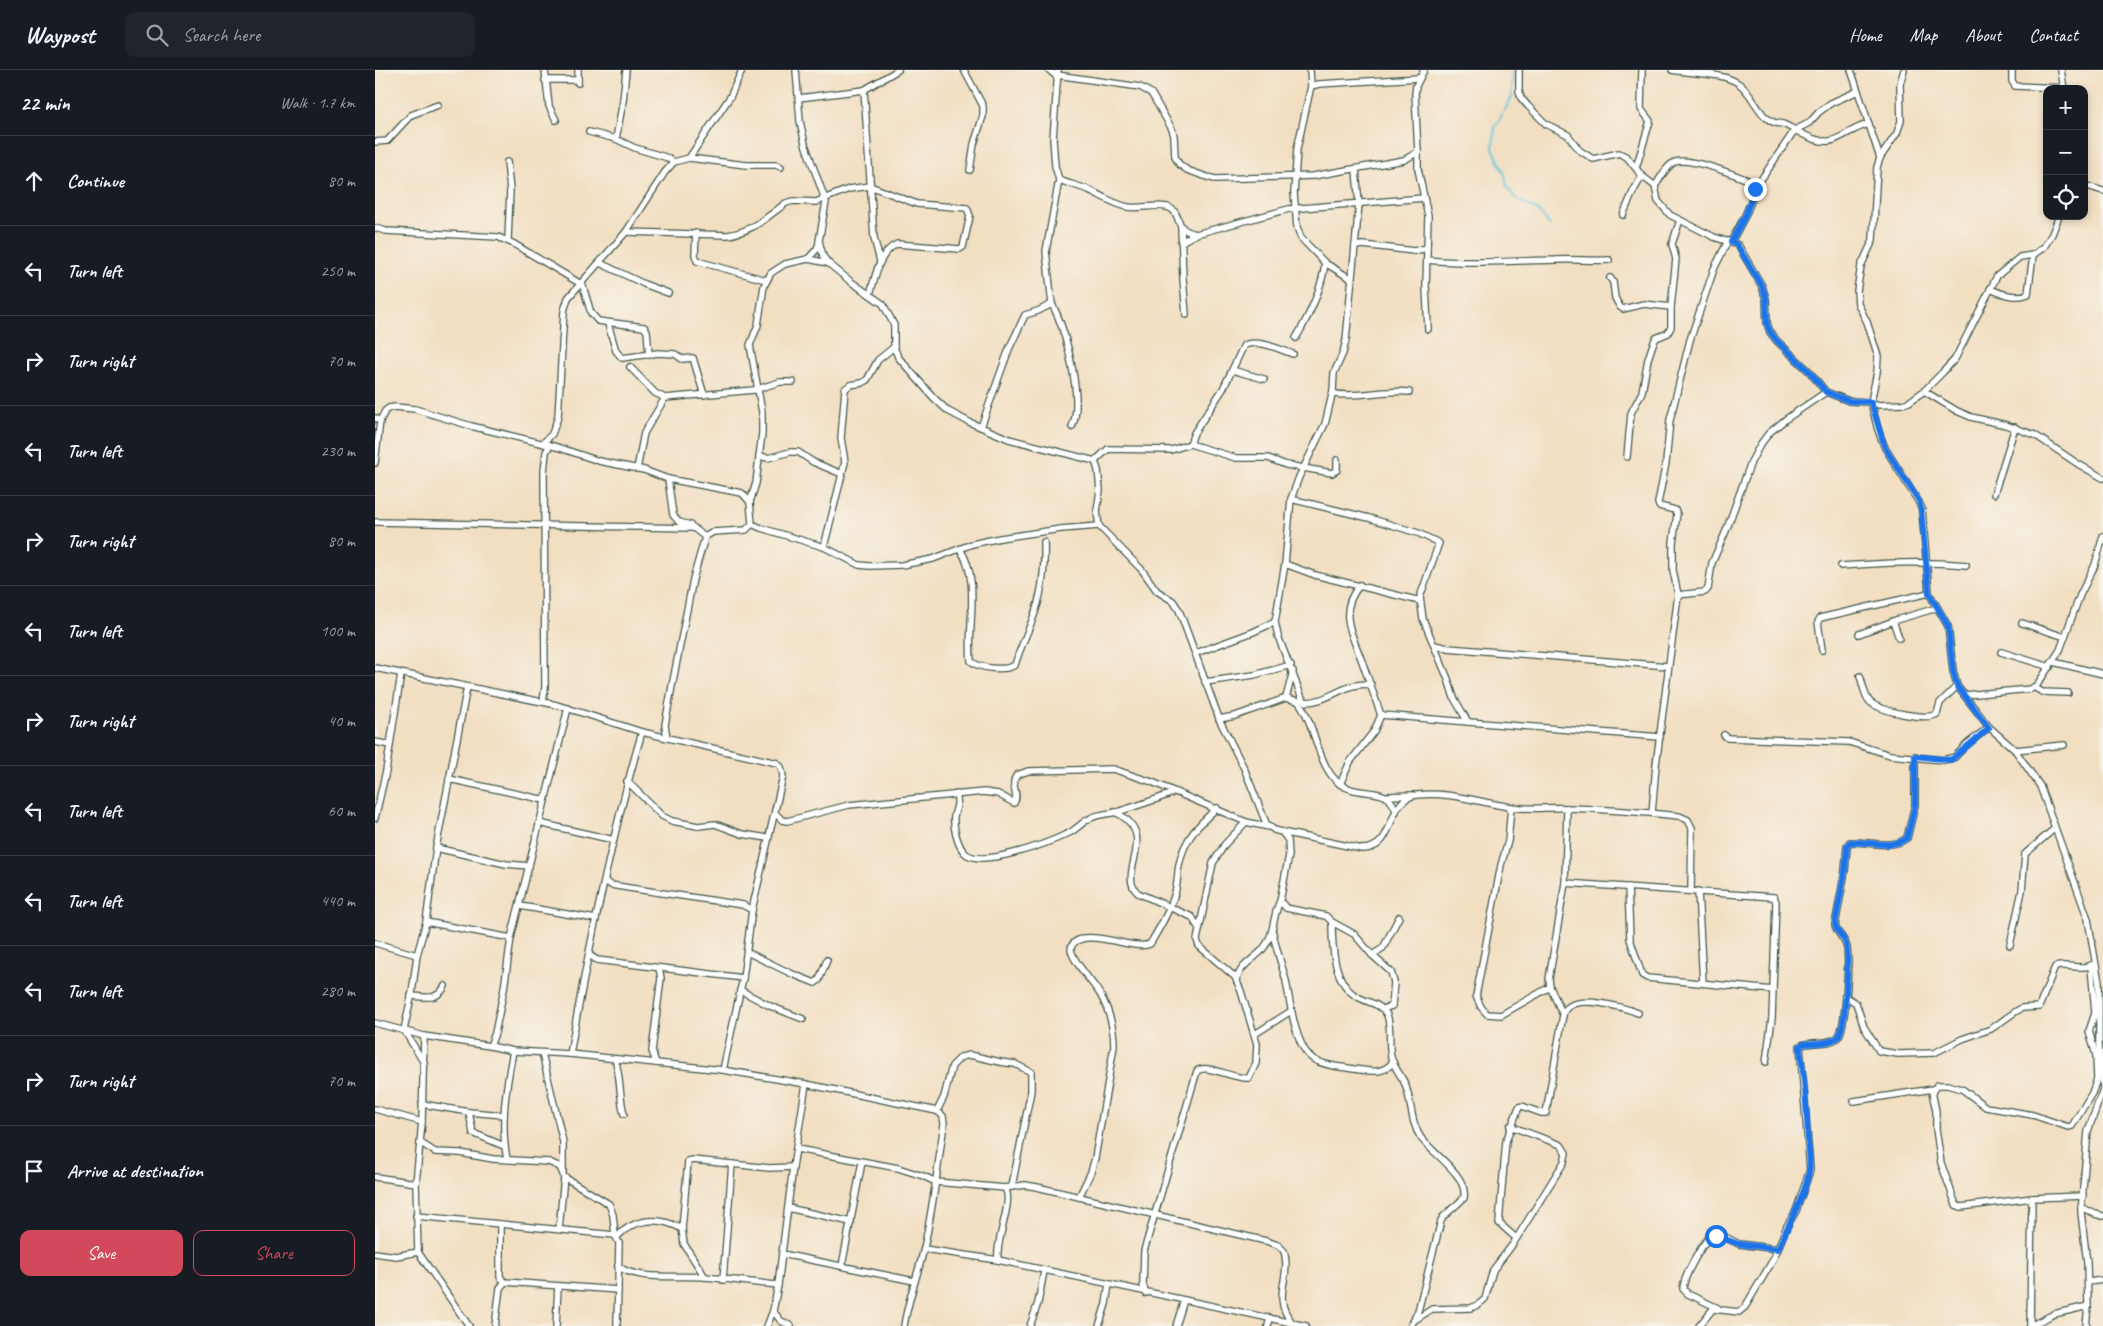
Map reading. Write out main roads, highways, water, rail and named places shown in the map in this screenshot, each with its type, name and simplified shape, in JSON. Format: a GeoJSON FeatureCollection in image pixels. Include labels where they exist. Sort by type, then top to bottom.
{"type":"FeatureCollection","features":[{"type":"Feature","properties":{"kind":"waterway"},"geometry":{"type":"LineString","coordinates":[[1512,70],[1512,97],[1495,127],[1493,148],[1505,175],[1507,187],[1515,198],[1538,211],[1550,225]]}}]}
